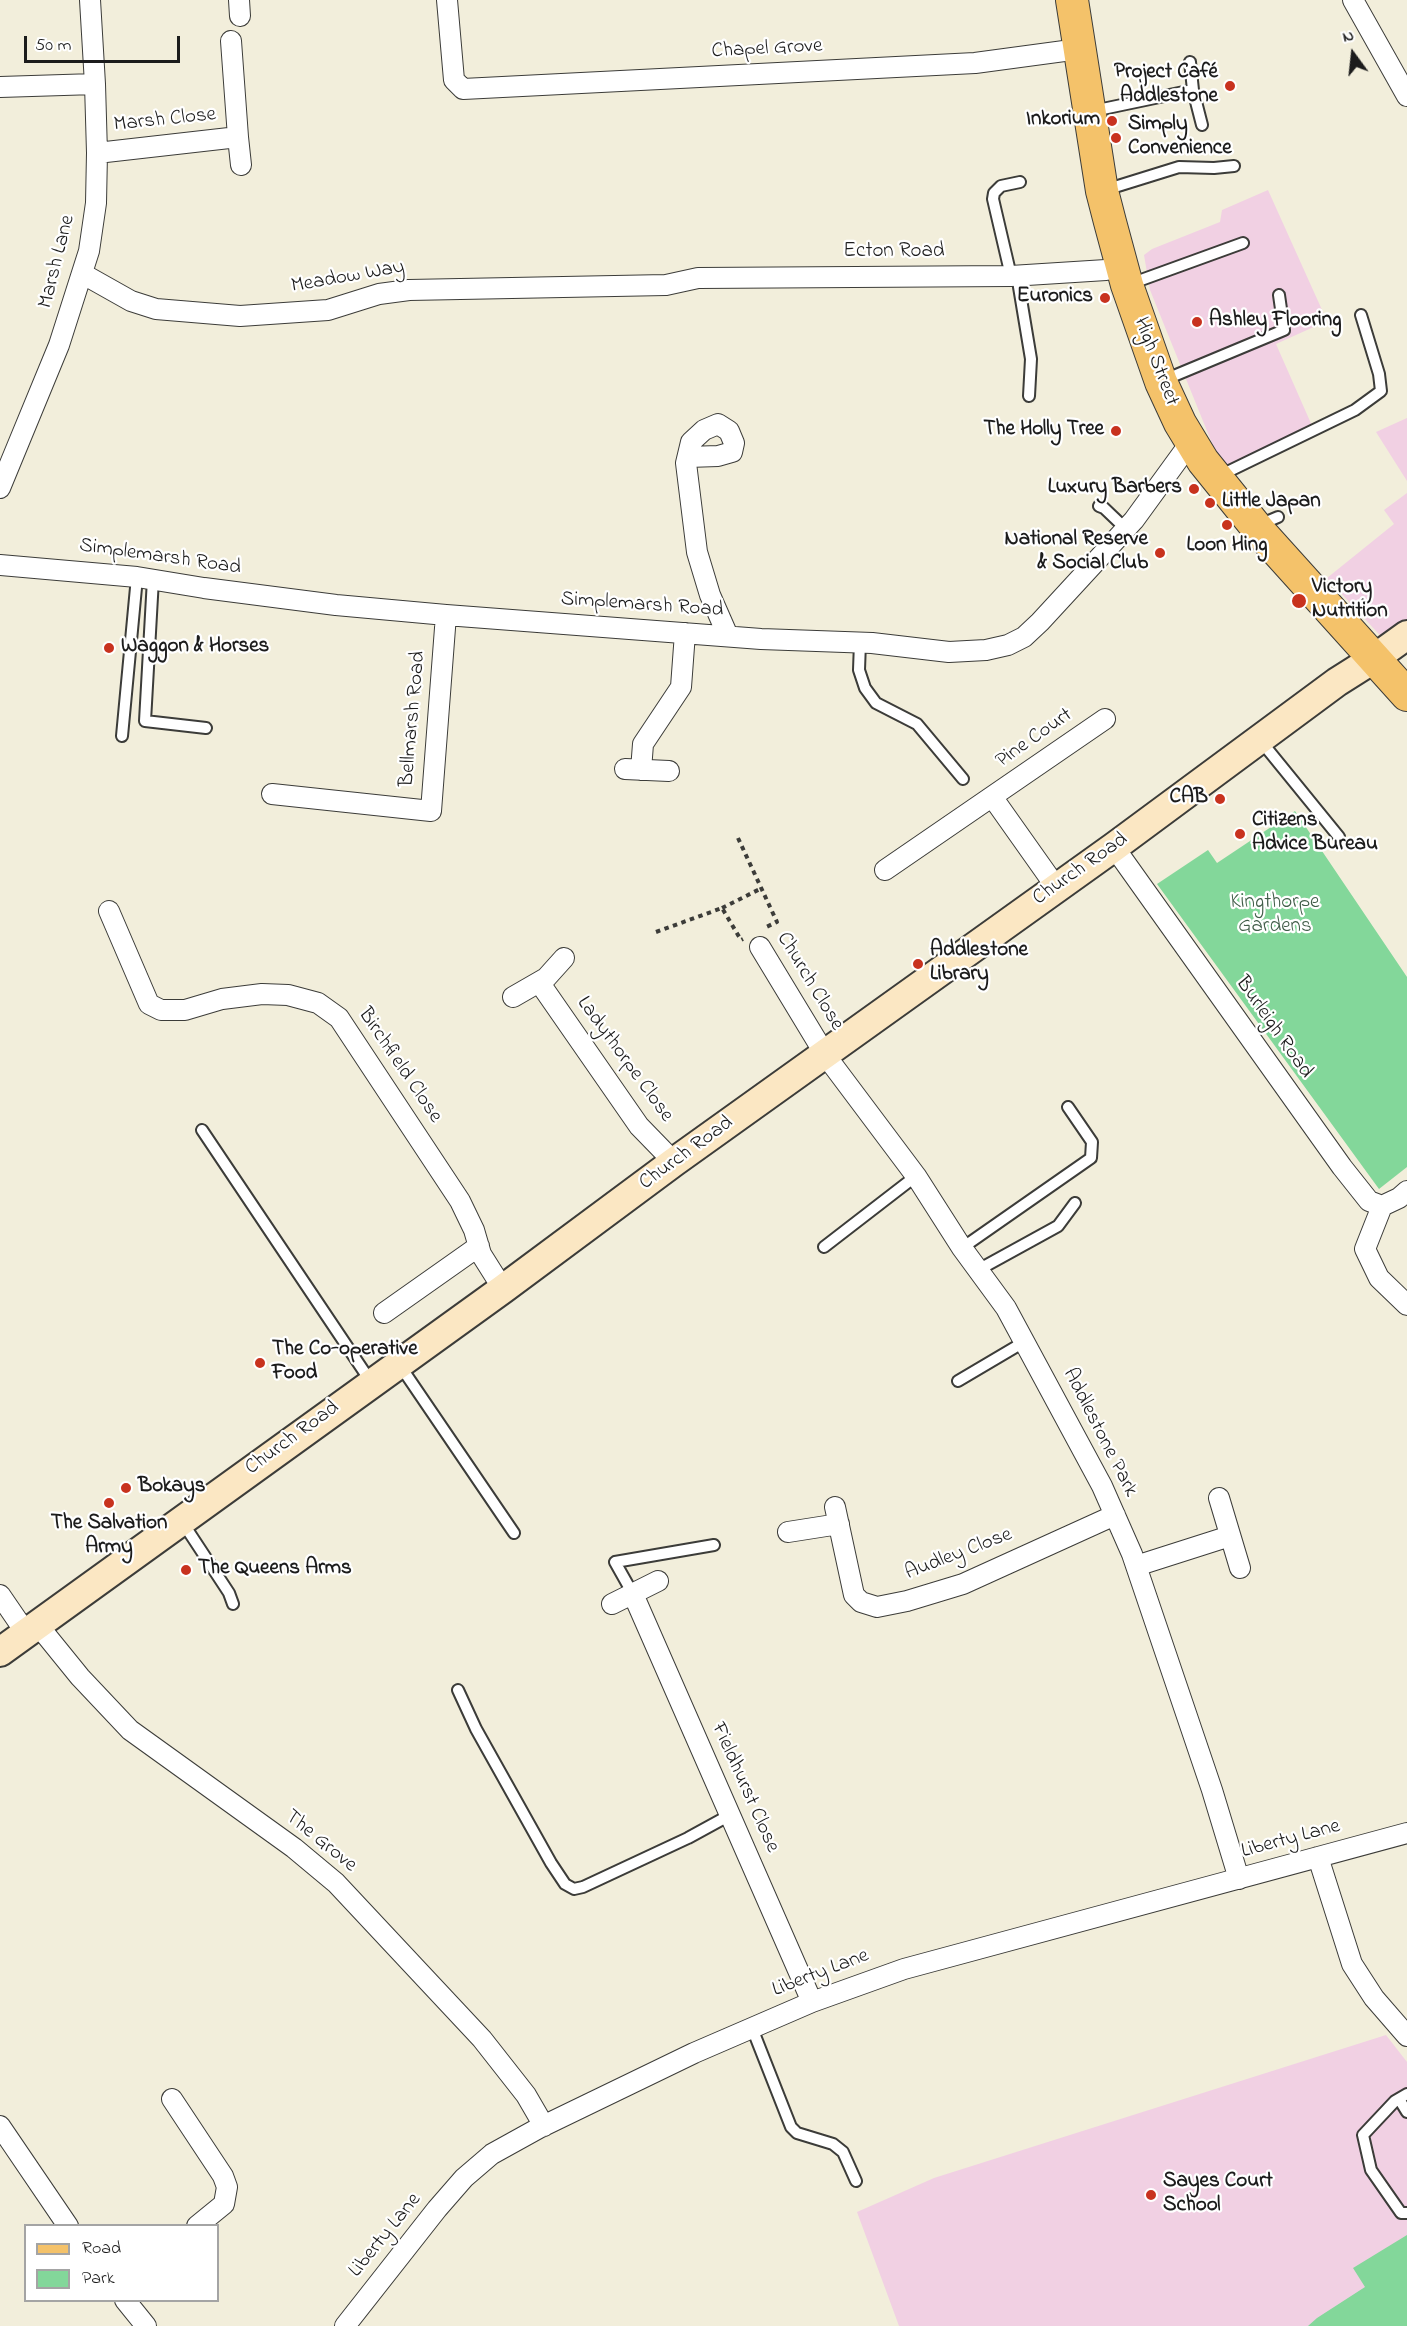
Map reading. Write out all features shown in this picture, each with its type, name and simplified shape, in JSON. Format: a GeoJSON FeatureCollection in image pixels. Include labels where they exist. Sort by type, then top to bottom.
{"type":"FeatureCollection","features":[{"type":"Feature","properties":{"kind":"main road","name":"High Street"},"geometry":{"type":"LineString","coordinates":[[1072,0],[1102,191],[1124,276],[1161,382],[1190,443],[1216,478],[1267,522],[1407,695]]}},
{"type":"Feature","properties":{"kind":"main road","name":"Church Road"},"geometry":{"type":"LineString","coordinates":[[0,1652],[503,1289],[674,1162],[826,1056],[1337,682],[1407,635]]}},
{"type":"Feature","properties":{"kind":"street","name":"Marsh Lane"},"geometry":{"type":"LineString","coordinates":[[0,488],[59,345],[89,250],[96,202],[97,153],[90,0]]}},
{"type":"Feature","properties":{"kind":"street","name":"Chapel Grove"},"geometry":{"type":"LineString","coordinates":[[447,0],[454,80],[463,90],[953,64],[1048,55],[1079,49]]}},
{"type":"Feature","properties":{"kind":"street"},"geometry":{"type":"LineString","coordinates":[[1353,0],[1407,96]]}},
{"type":"Feature","properties":{"kind":"street","name":"Marsh Close"},"geometry":{"type":"LineString","coordinates":[[231,41],[241,165]]}},
{"type":"Feature","properties":{"kind":"street"},"geometry":{"type":"LineString","coordinates":[[0,87],[95,84]]}},
{"type":"Feature","properties":{"kind":"street","name":"Marsh Close"},"geometry":{"type":"LineString","coordinates":[[97,153],[238,137]]}},
{"type":"Feature","properties":{"kind":"street","name":"Ecton Road"},"geometry":{"type":"LineString","coordinates":[[666,285],[708,278],[1014,275],[1106,270],[1124,276]]}},
{"type":"Feature","properties":{"kind":"street","name":"Meadow Way"},"geometry":{"type":"LineString","coordinates":[[83,274],[131,300],[156,309],[240,316],[328,310],[379,294],[409,290],[666,285]]}},
{"type":"Feature","properties":{"kind":"street","name":"Simplemarsh Road"},"geometry":{"type":"LineString","coordinates":[[0,565],[145,578],[336,605],[446,615],[728,636],[860,642],[949,652],[986,650],[1008,645],[1024,637],[1040,622],[1126,529],[1190,443]]}},
{"type":"Feature","properties":{"kind":"street"},"geometry":{"type":"LineString","coordinates":[[688,457],[686,463],[697,552],[710,595],[728,636]]}},
{"type":"Feature","properties":{"kind":"street","name":"Bellmarsh Road"},"geometry":{"type":"LineString","coordinates":[[272,794],[430,811],[446,615]]}},
{"type":"Feature","properties":{"kind":"street"},"geometry":{"type":"LineString","coordinates":[[669,771],[633,769],[643,744],[681,687],[686,633]]}},
{"type":"Feature","properties":{"kind":"street","name":"Pine Court"},"geometry":{"type":"LineString","coordinates":[[885,870],[1106,719]]}},
{"type":"Feature","properties":{"kind":"street","name":"Pine Court"},"geometry":{"type":"LineString","coordinates":[[993,798],[1056,887]]}},
{"type":"Feature","properties":{"kind":"street","name":"Burleigh Road"},"geometry":{"type":"LineString","coordinates":[[1114,847],[1342,1167],[1369,1201],[1382,1206]]}},
{"type":"Feature","properties":{"kind":"street","name":"Birchfield Close"},"geometry":{"type":"LineString","coordinates":[[109,911],[148,1004],[161,1010],[185,1010],[222,999],[262,994],[288,995],[318,1003],[339,1018],[460,1201],[481,1254],[503,1289]]}},
{"type":"Feature","properties":{"kind":"street","name":"Church Close"},"geometry":{"type":"LineString","coordinates":[[756,940],[826,1056]]}},
{"type":"Feature","properties":{"kind":"street"},"geometry":{"type":"LineString","coordinates":[[513,997],[546,978],[564,958]]}},
{"type":"Feature","properties":{"kind":"street","name":"Ladythorpe Close"},"geometry":{"type":"LineString","coordinates":[[539,982],[639,1126],[674,1162]]}},
{"type":"Feature","properties":{"kind":"street","name":"Addlestone Park"},"geometry":{"type":"LineString","coordinates":[[826,1056],[916,1176],[962,1248],[1006,1308],[1102,1486],[1136,1566],[1212,1790],[1239,1879]]}},
{"type":"Feature","properties":{"kind":"street"},"geometry":{"type":"LineString","coordinates":[[1407,1191],[1399,1198],[1382,1206],[1365,1249],[1379,1278],[1407,1305]]}},
{"type":"Feature","properties":{"kind":"street"},"geometry":{"type":"LineString","coordinates":[[384,1313],[478,1246]]}},
{"type":"Feature","properties":{"kind":"street"},"geometry":{"type":"LineString","coordinates":[[1219,1498],[1240,1568]]}},
{"type":"Feature","properties":{"kind":"street","name":"Audley Close"},"geometry":{"type":"LineString","coordinates":[[788,1532],[837,1515],[854,1595],[861,1602],[877,1606],[907,1601],[963,1584],[1115,1515]]}},
{"type":"Feature","properties":{"kind":"street"},"geometry":{"type":"LineString","coordinates":[[1136,1566],[1230,1536]]}},
{"type":"Feature","properties":{"kind":"street"},"geometry":{"type":"LineString","coordinates":[[612,1604],[658,1581]]}},
{"type":"Feature","properties":{"kind":"street","name":"Fieldhurst Close"},"geometry":{"type":"LineString","coordinates":[[633,1594],[812,2002]]}},
{"type":"Feature","properties":{"kind":"street","name":"The Grove"},"geometry":{"type":"LineString","coordinates":[[0,1595],[130,1730],[294,1848],[336,1883],[482,2039],[526,2096],[544,2126]]}},
{"type":"Feature","properties":{"kind":"street","name":"Liberty Lane"},"geometry":{"type":"LineString","coordinates":[[345,2326],[437,2209],[464,2178],[492,2154],[544,2126],[752,2028],[812,2002],[904,1969],[1407,1833]]}},
{"type":"Feature","properties":{"kind":"street"},"geometry":{"type":"LineString","coordinates":[[1318,1857],[1352,1965],[1374,1998],[1407,2036]]}},
{"type":"Feature","properties":{"kind":"street"},"geometry":{"type":"LineString","coordinates":[[172,2099],[224,2176],[227,2187],[224,2204],[199,2224]]}},
{"type":"Feature","properties":{"kind":"street"},"geometry":{"type":"LineString","coordinates":[[0,2126],[67,2224]]}},
{"type":"Feature","properties":{"kind":"street"},"geometry":{"type":"LineString","coordinates":[[126,2302],[146,2326]]}},
{"type":"Feature","properties":{"kind":"lane"},"geometry":{"type":"LineString","coordinates":[[1190,62],[1193,90],[1203,125]]}},
{"type":"Feature","properties":{"kind":"lane"},"geometry":{"type":"LineString","coordinates":[[1089,112],[1193,90]]}},
{"type":"Feature","properties":{"kind":"lane"},"geometry":{"type":"LineString","coordinates":[[1102,191],[1179,166],[1214,168],[1234,166]]}},
{"type":"Feature","properties":{"kind":"lane"},"geometry":{"type":"LineString","coordinates":[[1020,182],[1001,186],[994,193],[993,199],[1014,275],[1031,359],[1029,396]]}},
{"type":"Feature","properties":{"kind":"lane"},"geometry":{"type":"LineString","coordinates":[[1124,276],[1243,243]]}},
{"type":"Feature","properties":{"kind":"lane"},"geometry":{"type":"LineString","coordinates":[[1161,382],[1284,330],[1279,295]]}},
{"type":"Feature","properties":{"kind":"lane"},"geometry":{"type":"LineString","coordinates":[[1216,478],[1355,410],[1381,391],[1379,374],[1361,315]]}},
{"type":"Feature","properties":{"kind":"lane"},"geometry":{"type":"LineString","coordinates":[[1099,506],[1126,529]]}},
{"type":"Feature","properties":{"kind":"lane"},"geometry":{"type":"LineString","coordinates":[[145,578],[145,721],[207,728]]}},
{"type":"Feature","properties":{"kind":"lane"},"geometry":{"type":"LineString","coordinates":[[122,736],[145,578]]}},
{"type":"Feature","properties":{"kind":"lane"},"geometry":{"type":"LineString","coordinates":[[860,642],[859,670],[864,688],[876,703],[917,724],[963,779]]}},
{"type":"Feature","properties":{"kind":"lane"},"geometry":{"type":"LineString","coordinates":[[1259,740],[1339,837]]}},
{"type":"Feature","properties":{"kind":"lane"},"geometry":{"type":"LineString","coordinates":[[962,1248],[1091,1158],[1092,1142],[1068,1107]]}},
{"type":"Feature","properties":{"kind":"lane"},"geometry":{"type":"LineString","coordinates":[[202,1130],[371,1383]]}},
{"type":"Feature","properties":{"kind":"lane"},"geometry":{"type":"LineString","coordinates":[[824,1247],[916,1176]]}},
{"type":"Feature","properties":{"kind":"lane"},"geometry":{"type":"LineString","coordinates":[[978,1270],[1058,1226],[1075,1203]]}},
{"type":"Feature","properties":{"kind":"lane"},"geometry":{"type":"LineString","coordinates":[[958,1381],[1024,1342]]}},
{"type":"Feature","properties":{"kind":"lane"},"geometry":{"type":"LineString","coordinates":[[399,1364],[514,1533]]}},
{"type":"Feature","properties":{"kind":"lane"},"geometry":{"type":"LineString","coordinates":[[181,1520],[229,1593],[233,1604]]}},
{"type":"Feature","properties":{"kind":"lane"},"geometry":{"type":"LineString","coordinates":[[633,1594],[615,1562],[714,1545]]}},
{"type":"Feature","properties":{"kind":"lane"},"geometry":{"type":"LineString","coordinates":[[458,1690],[476,1729],[551,1863],[565,1884],[574,1889],[583,1887],[688,1838],[730,1815]]}},
{"type":"Feature","properties":{"kind":"lane"},"geometry":{"type":"LineString","coordinates":[[752,2028],[791,2127],[797,2133],[833,2144],[843,2152],[856,2181]]}},
{"type":"Feature","properties":{"kind":"lane"},"geometry":{"type":"LineString","coordinates":[[1403,2096],[1407,2112]]}},
{"type":"Feature","properties":{"kind":"lane"},"geometry":{"type":"LineString","coordinates":[[1403,2096],[1363,2135],[1371,2170],[1401,2213],[1407,2213]]}},
{"type":"Feature","properties":{"kind":"path","name":"Church Close"},"geometry":{"type":"LineString","coordinates":[[722,909],[741,940],[756,940],[777,922],[738,838]]}},
{"type":"Feature","properties":{"kind":"path"},"geometry":{"type":"LineString","coordinates":[[656,932],[722,909],[762,888]]}},
{"type":"Feature","properties":{"kind":"shaded area"},"geometry":{"type":"Polygon","coordinates":[[[1268,190],[1327,321],[1276,344],[1313,428],[1222,468],[1150,290],[1144,255],[1152,249],[1220,222],[1222,210],[1268,190]]]}},
{"type":"Feature","properties":{"kind":"shaded area"},"geometry":{"type":"Polygon","coordinates":[[[1407,418],[1407,481],[1376,432],[1407,418]]]}},
{"type":"Feature","properties":{"kind":"shaded area"},"geometry":{"type":"Polygon","coordinates":[[[1407,493],[1407,652],[1400,657],[1327,578],[1394,524],[1384,510],[1407,493]]]}},
{"type":"Feature","properties":{"kind":"shaded area","name":"Sayes Court School"},"geometry":{"type":"Polygon","coordinates":[[[1386,2035],[1407,2062],[1407,2326],[899,2326],[857,2212],[934,2178],[1386,2035]]]}},
{"type":"Feature","properties":{"kind":"green space","name":"Kingthorpe Gardens"},"geometry":{"type":"Polygon","coordinates":[[[1295,811],[1407,977],[1407,1167],[1379,1189],[1157,884],[1208,850],[1217,863],[1295,811]]]}},
{"type":"Feature","properties":{"kind":"green space"},"geometry":{"type":"Polygon","coordinates":[[[1407,2235],[1407,2326],[1308,2326],[1365,2287],[1353,2268],[1407,2235]]]}},
{"type":"Feature","properties":{"kind":"place","name":"Project Café Addlestone"},"geometry":{"type":"Point","coordinates":[1230,86]}},
{"type":"Feature","properties":{"kind":"place","name":"Inkorium"},"geometry":{"type":"Point","coordinates":[1112,121]}},
{"type":"Feature","properties":{"kind":"place","name":"Simply Convenience"},"geometry":{"type":"Point","coordinates":[1116,138]}},
{"type":"Feature","properties":{"kind":"place","name":"Euronics"},"geometry":{"type":"Point","coordinates":[1105,298]}},
{"type":"Feature","properties":{"kind":"place","name":"Ashley Flooring"},"geometry":{"type":"Point","coordinates":[1197,322]}},
{"type":"Feature","properties":{"kind":"place","name":"The Holly Tree"},"geometry":{"type":"Point","coordinates":[1116,431]}},
{"type":"Feature","properties":{"kind":"place","name":"Luxury Barbers"},"geometry":{"type":"Point","coordinates":[1194,489]}},
{"type":"Feature","properties":{"kind":"place","name":"Little Japan"},"geometry":{"type":"Point","coordinates":[1210,503]}},
{"type":"Feature","properties":{"kind":"place","name":"Loon Hing"},"geometry":{"type":"Point","coordinates":[1227,525]}},
{"type":"Feature","properties":{"kind":"place","name":"National Reserve & Social Club"},"geometry":{"type":"Point","coordinates":[1160,553]}},
{"type":"Feature","properties":{"kind":"place","name":"Victory Nutrition"},"geometry":{"type":"Point","coordinates":[1299,601]}},
{"type":"Feature","properties":{"kind":"place","name":"Waggon & Horses"},"geometry":{"type":"Point","coordinates":[109,648]}},
{"type":"Feature","properties":{"kind":"place","name":"CAB"},"geometry":{"type":"Point","coordinates":[1220,799]}},
{"type":"Feature","properties":{"kind":"place","name":"Citizens Advice Bureau"},"geometry":{"type":"Point","coordinates":[1240,834]}},
{"type":"Feature","properties":{"kind":"place","name":"Addlestone Library"},"geometry":{"type":"Point","coordinates":[918,964]}},
{"type":"Feature","properties":{"kind":"place","name":"The Co-operative Food"},"geometry":{"type":"Point","coordinates":[260,1363]}},
{"type":"Feature","properties":{"kind":"place","name":"Bokays"},"geometry":{"type":"Point","coordinates":[126,1488]}},
{"type":"Feature","properties":{"kind":"place","name":"The Salvation Army"},"geometry":{"type":"Point","coordinates":[109,1503]}},
{"type":"Feature","properties":{"kind":"place","name":"The Queens Arms"},"geometry":{"type":"Point","coordinates":[186,1570]}},
{"type":"Feature","properties":{"kind":"place","name":"Sayes Court School"},"geometry":{"type":"Point","coordinates":[1151,2195]}}]}
